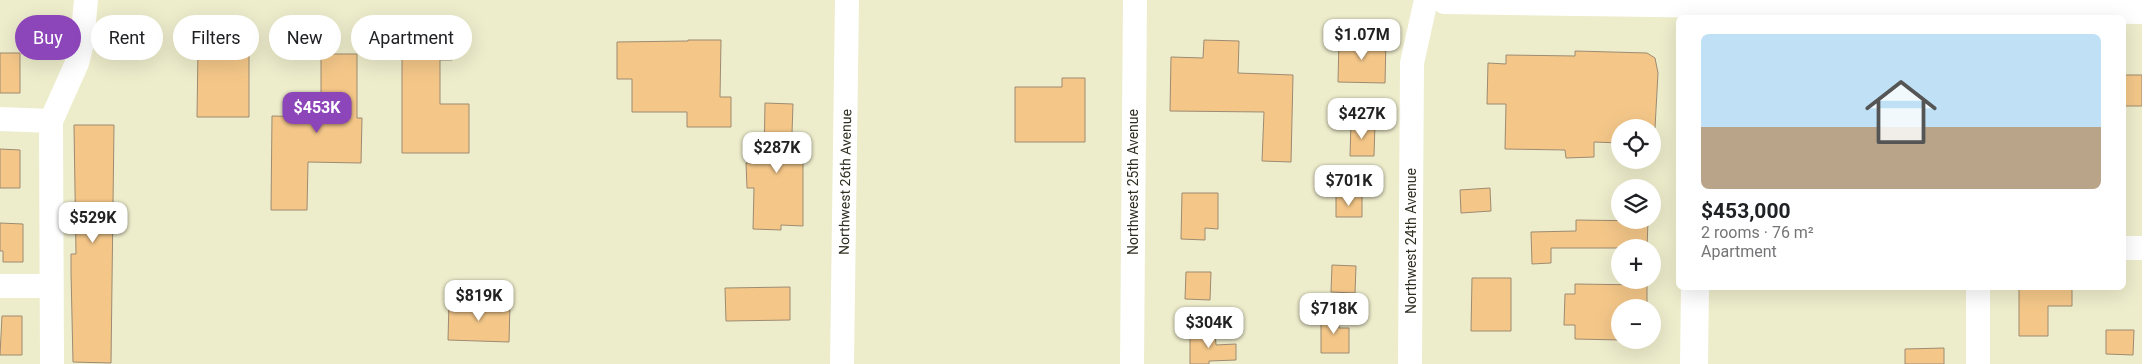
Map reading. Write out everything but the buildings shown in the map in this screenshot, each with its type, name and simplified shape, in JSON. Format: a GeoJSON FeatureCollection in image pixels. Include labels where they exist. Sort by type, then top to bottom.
{"type":"FeatureCollection","features":[{"type":"Feature","properties":{"kind":"main road"},"geometry":{"type":"LineString","coordinates":[[1445,0],[1697,7],[1921,3],[1984,13],[2142,10]]}},
{"type":"Feature","properties":{"kind":"main road"},"geometry":{"type":"LineString","coordinates":[[1694,364],[1695,290]]}},
{"type":"Feature","properties":{"kind":"street"},"geometry":{"type":"LineString","coordinates":[[52,364],[50,286],[51,121],[77,63],[82,43],[86,0]]}},
{"type":"Feature","properties":{"kind":"street","name":"Northwest 26th Avenue"},"geometry":{"type":"LineString","coordinates":[[842,364],[847,0]]}},
{"type":"Feature","properties":{"kind":"street","name":"Northwest 25th Avenue"},"geometry":{"type":"LineString","coordinates":[[1132,364],[1134,0]]}},
{"type":"Feature","properties":{"kind":"street","name":"Northwest 24th Avenue"},"geometry":{"type":"LineString","coordinates":[[1410,364],[1412,63],[1426,0]]}},
{"type":"Feature","properties":{"kind":"street"},"geometry":{"type":"LineString","coordinates":[[0,119],[51,121]]}},
{"type":"Feature","properties":{"kind":"street"},"geometry":{"type":"LineString","coordinates":[[2126,248],[2142,248]]}},
{"type":"Feature","properties":{"kind":"street"},"geometry":{"type":"LineString","coordinates":[[0,286],[50,286]]}},
{"type":"Feature","properties":{"kind":"street"},"geometry":{"type":"LineString","coordinates":[[1978,290],[1978,364]]}}]}
